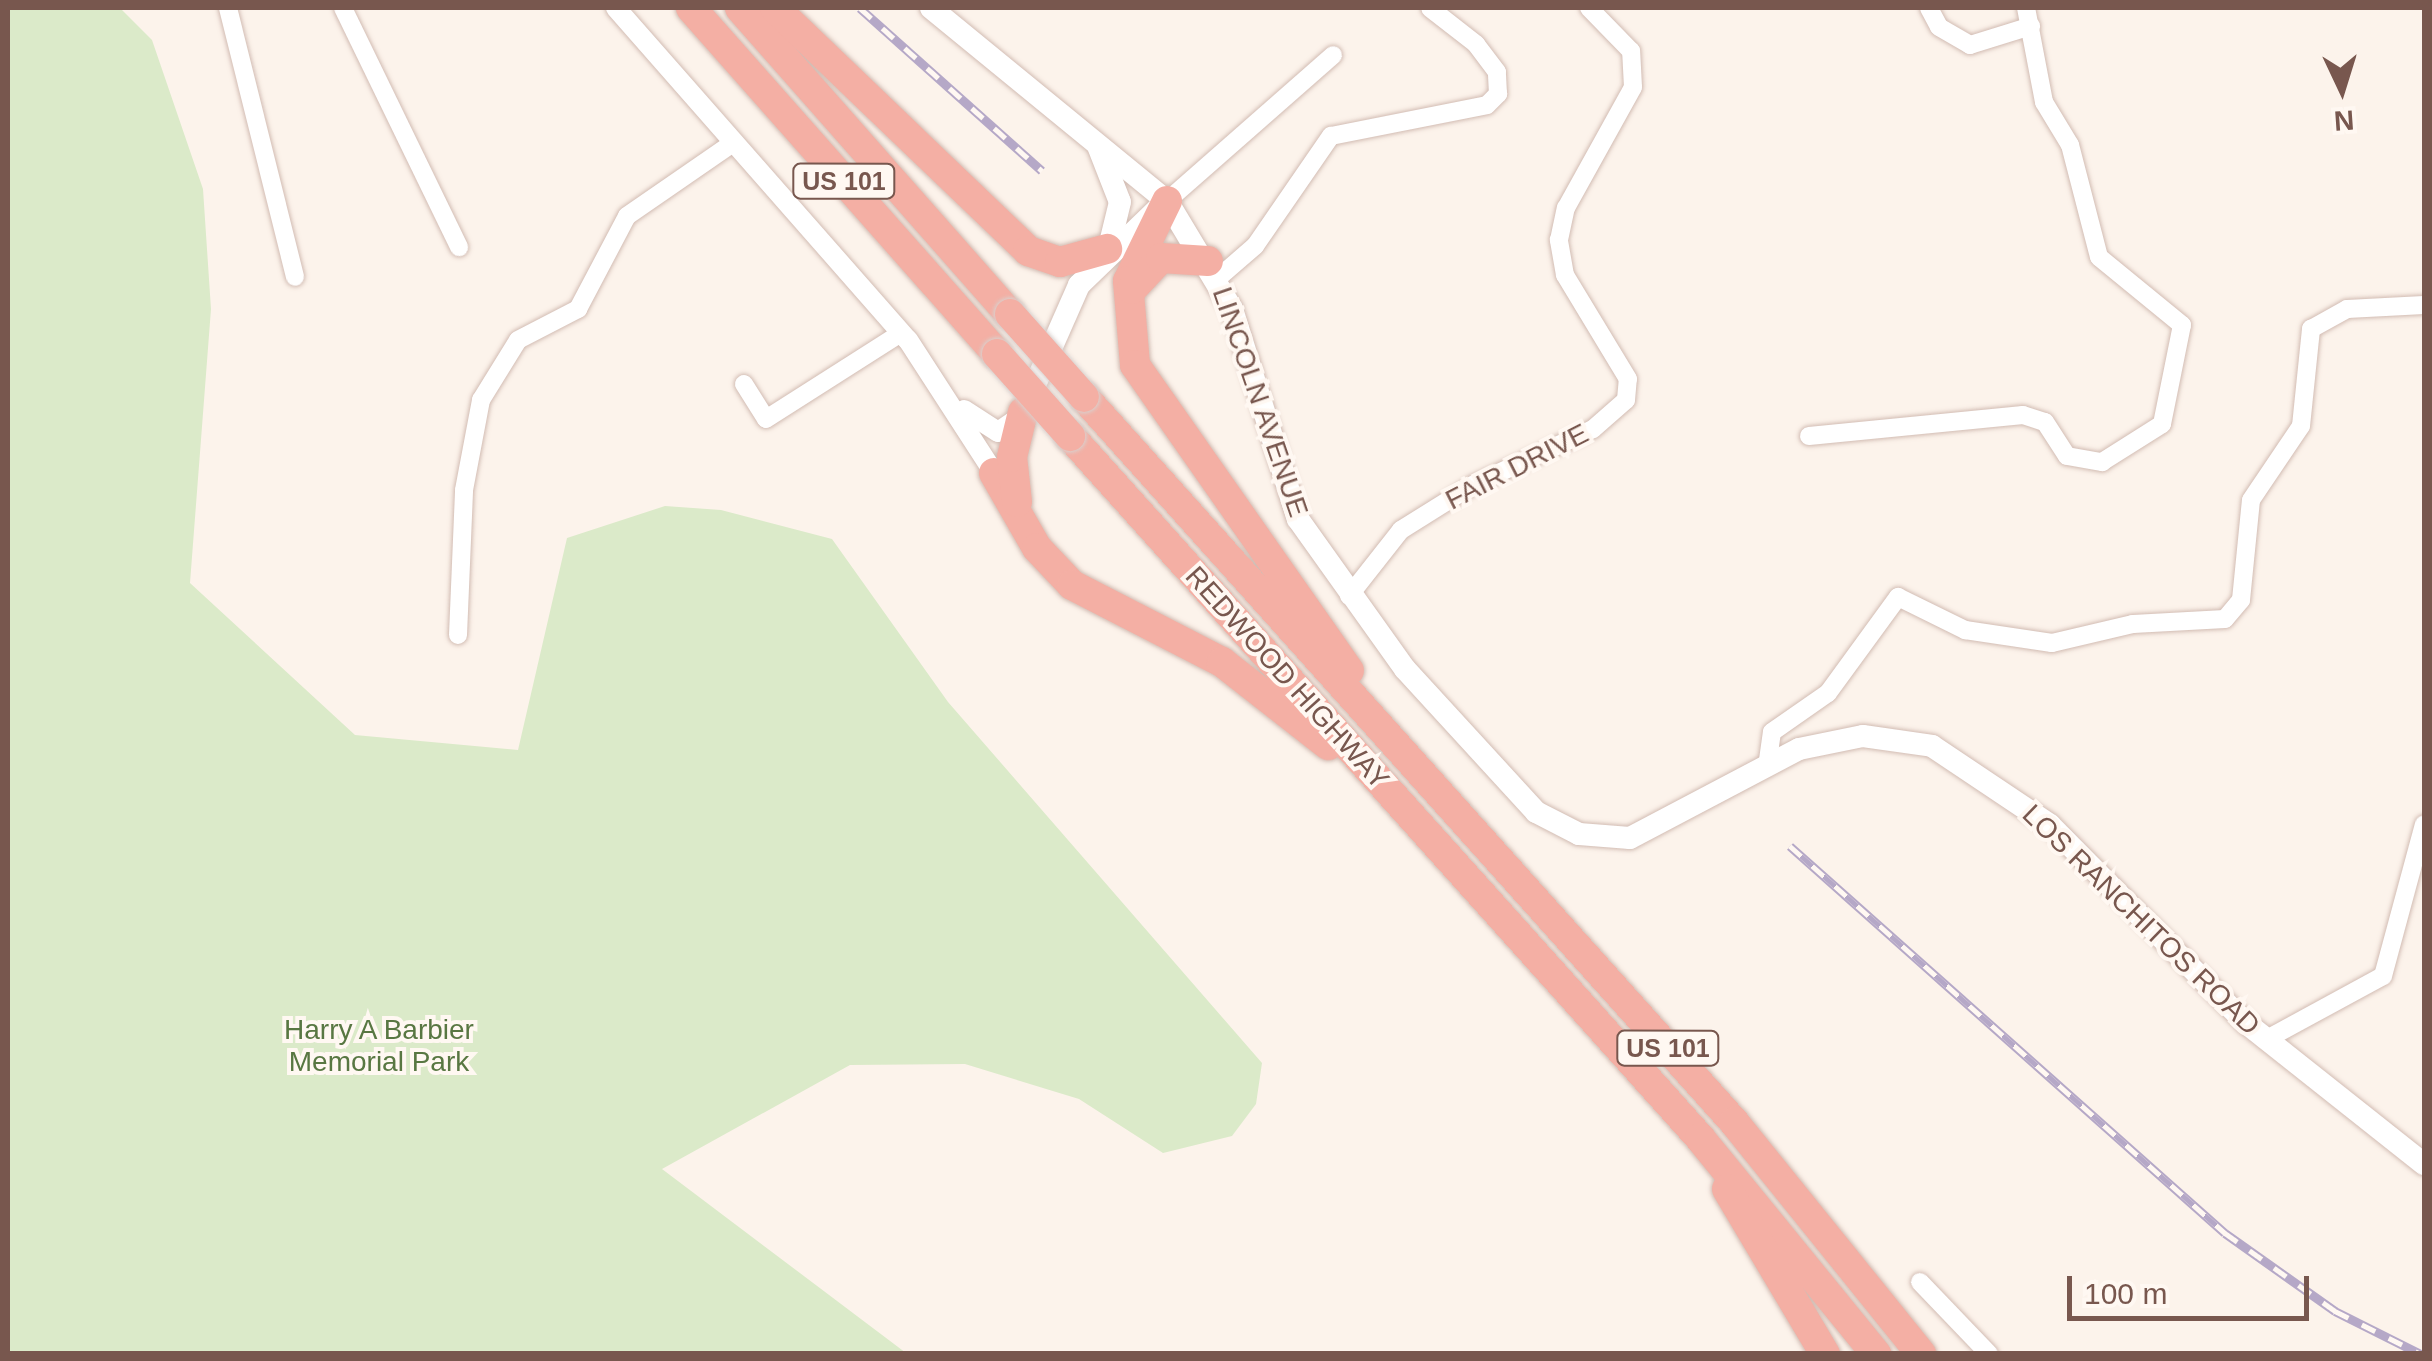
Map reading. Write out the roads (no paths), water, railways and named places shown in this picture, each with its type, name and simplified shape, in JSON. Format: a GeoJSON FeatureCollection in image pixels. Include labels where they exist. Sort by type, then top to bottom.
{"type":"FeatureCollection","features":[{"type":"Feature","properties":{"kind":"highway","name":"REDWOOD HIGHWAY"},"geometry":{"type":"LineString","coordinates":[[691,8],[1700,1138],[1876,1354]]}},
{"type":"Feature","properties":{"kind":"highway","name":"REDWOOD HIGHWAY"},"geometry":{"type":"LineString","coordinates":[[740,8],[1780,1174],[1922,1354]]}},
{"type":"Feature","properties":{"kind":"highway"},"geometry":{"type":"LineString","coordinates":[[774,8],[1028,251],[1060,262],[1107,249]]}},
{"type":"Feature","properties":{"kind":"highway"},"geometry":{"type":"LineString","coordinates":[[1166,200],[1133,260],[1125,306],[1128,342],[1148,386],[1403,753]]}},
{"type":"Feature","properties":{"kind":"highway"},"geometry":{"type":"LineString","coordinates":[[1125,306],[1156,260],[1180,254],[1213,270]]}},
{"type":"Feature","properties":{"kind":"highway"},"geometry":{"type":"LineString","coordinates":[[1022,525],[1012,457],[1023,412]]}},
{"type":"Feature","properties":{"kind":"highway"},"geometry":{"type":"LineString","coordinates":[[994,473],[1022,525],[1072,585],[1222,662],[1393,796]]}},
{"type":"Feature","properties":{"kind":"highway"},"geometry":{"type":"LineString","coordinates":[[1700,1138],[1826,1354]]}},
{"type":"Feature","properties":{"kind":"main road","name":"LINCOLN AVENUE"},"geometry":{"type":"LineString","coordinates":[[930,8],[1166,200],[1213,270],[1298,520],[1349,596],[1520,798],[1560,828],[1638,836],[1722,786]]}},
{"type":"Feature","properties":{"kind":"main road"},"geometry":{"type":"LineString","coordinates":[[1094,138],[1120,202],[1107,249]]}},
{"type":"Feature","properties":{"kind":"main road"},"geometry":{"type":"LineString","coordinates":[[1023,412],[1066,305],[1107,249],[1166,200]]}},
{"type":"Feature","properties":{"kind":"main road","name":"LOS RANCHITOS ROAD"},"geometry":{"type":"LineString","coordinates":[[1722,786],[1768,760],[1863,736],[1900,737],[1960,761],[2050,825],[2265,1040],[2424,1164]]}},
{"type":"Feature","properties":{"kind":"street"},"geometry":{"type":"LineString","coordinates":[[228,8],[295,277]]}},
{"type":"Feature","properties":{"kind":"street"},"geometry":{"type":"LineString","coordinates":[[343,8],[458,247]]}},
{"type":"Feature","properties":{"kind":"street"},"geometry":{"type":"LineString","coordinates":[[616,8],[902,333],[951,399],[994,473]]}},
{"type":"Feature","properties":{"kind":"street"},"geometry":{"type":"LineString","coordinates":[[1213,270],[1255,246],[1331,136],[1487,106],[1498,94],[1497,72],[1476,44],[1430,8]]}},
{"type":"Feature","properties":{"kind":"street","name":"FAIR DRIVE"},"geometry":{"type":"LineString","coordinates":[[1349,596],[1401,530],[1473,484],[1593,430],[1626,400],[1628,379],[1565,274],[1558,240],[1566,208],[1633,87],[1631,51],[1589,8]]}},
{"type":"Feature","properties":{"kind":"street"},"geometry":{"type":"LineString","coordinates":[[1808,436],[2023,415],[2045,422],[2068,456],[2102,462],[2162,424],[2182,325],[2099,258],[2070,145],[2044,102],[2028,17],[1970,45],[1939,27],[1929,8]]}},
{"type":"Feature","properties":{"kind":"street"},"geometry":{"type":"LineString","coordinates":[[1166,200],[1333,55]]}},
{"type":"Feature","properties":{"kind":"street"},"geometry":{"type":"LineString","coordinates":[[458,636],[464,490],[480,400],[518,340],[578,310],[627,216],[733,142]]}},
{"type":"Feature","properties":{"kind":"street"},"geometry":{"type":"LineString","coordinates":[[1768,760],[1772,732],[1828,693],[1898,596],[1965,630],[2052,643],[2133,624],[2225,619],[2241,600],[2251,500],[2302,426],[2311,329],[2348,309],[2424,305]]}},
{"type":"Feature","properties":{"kind":"street"},"geometry":{"type":"LineString","coordinates":[[744,384],[766,419],[902,333]]}},
{"type":"Feature","properties":{"kind":"street"},"geometry":{"type":"LineString","coordinates":[[951,399],[992,432],[1009,430],[1023,412]]}},
{"type":"Feature","properties":{"kind":"street"},"geometry":{"type":"LineString","coordinates":[[2265,1040],[2384,976],[2424,824]]}},
{"type":"Feature","properties":{"kind":"street"},"geometry":{"type":"LineString","coordinates":[[1920,1282],[1989,1354]]}},
{"type":"Feature","properties":{"kind":"railway"},"geometry":{"type":"LineString","coordinates":[[860,8],[1042,171]]}},
{"type":"Feature","properties":{"kind":"railway"},"geometry":{"type":"LineString","coordinates":[[1790,846],[2225,1233],[2335,1311],[2421,1354]]}},
{"type":"Feature","properties":{"kind":"park label","name":"Harry A Barbier Memorial Park"},"geometry":{"type":"Point","coordinates":[379,1046]}}]}
